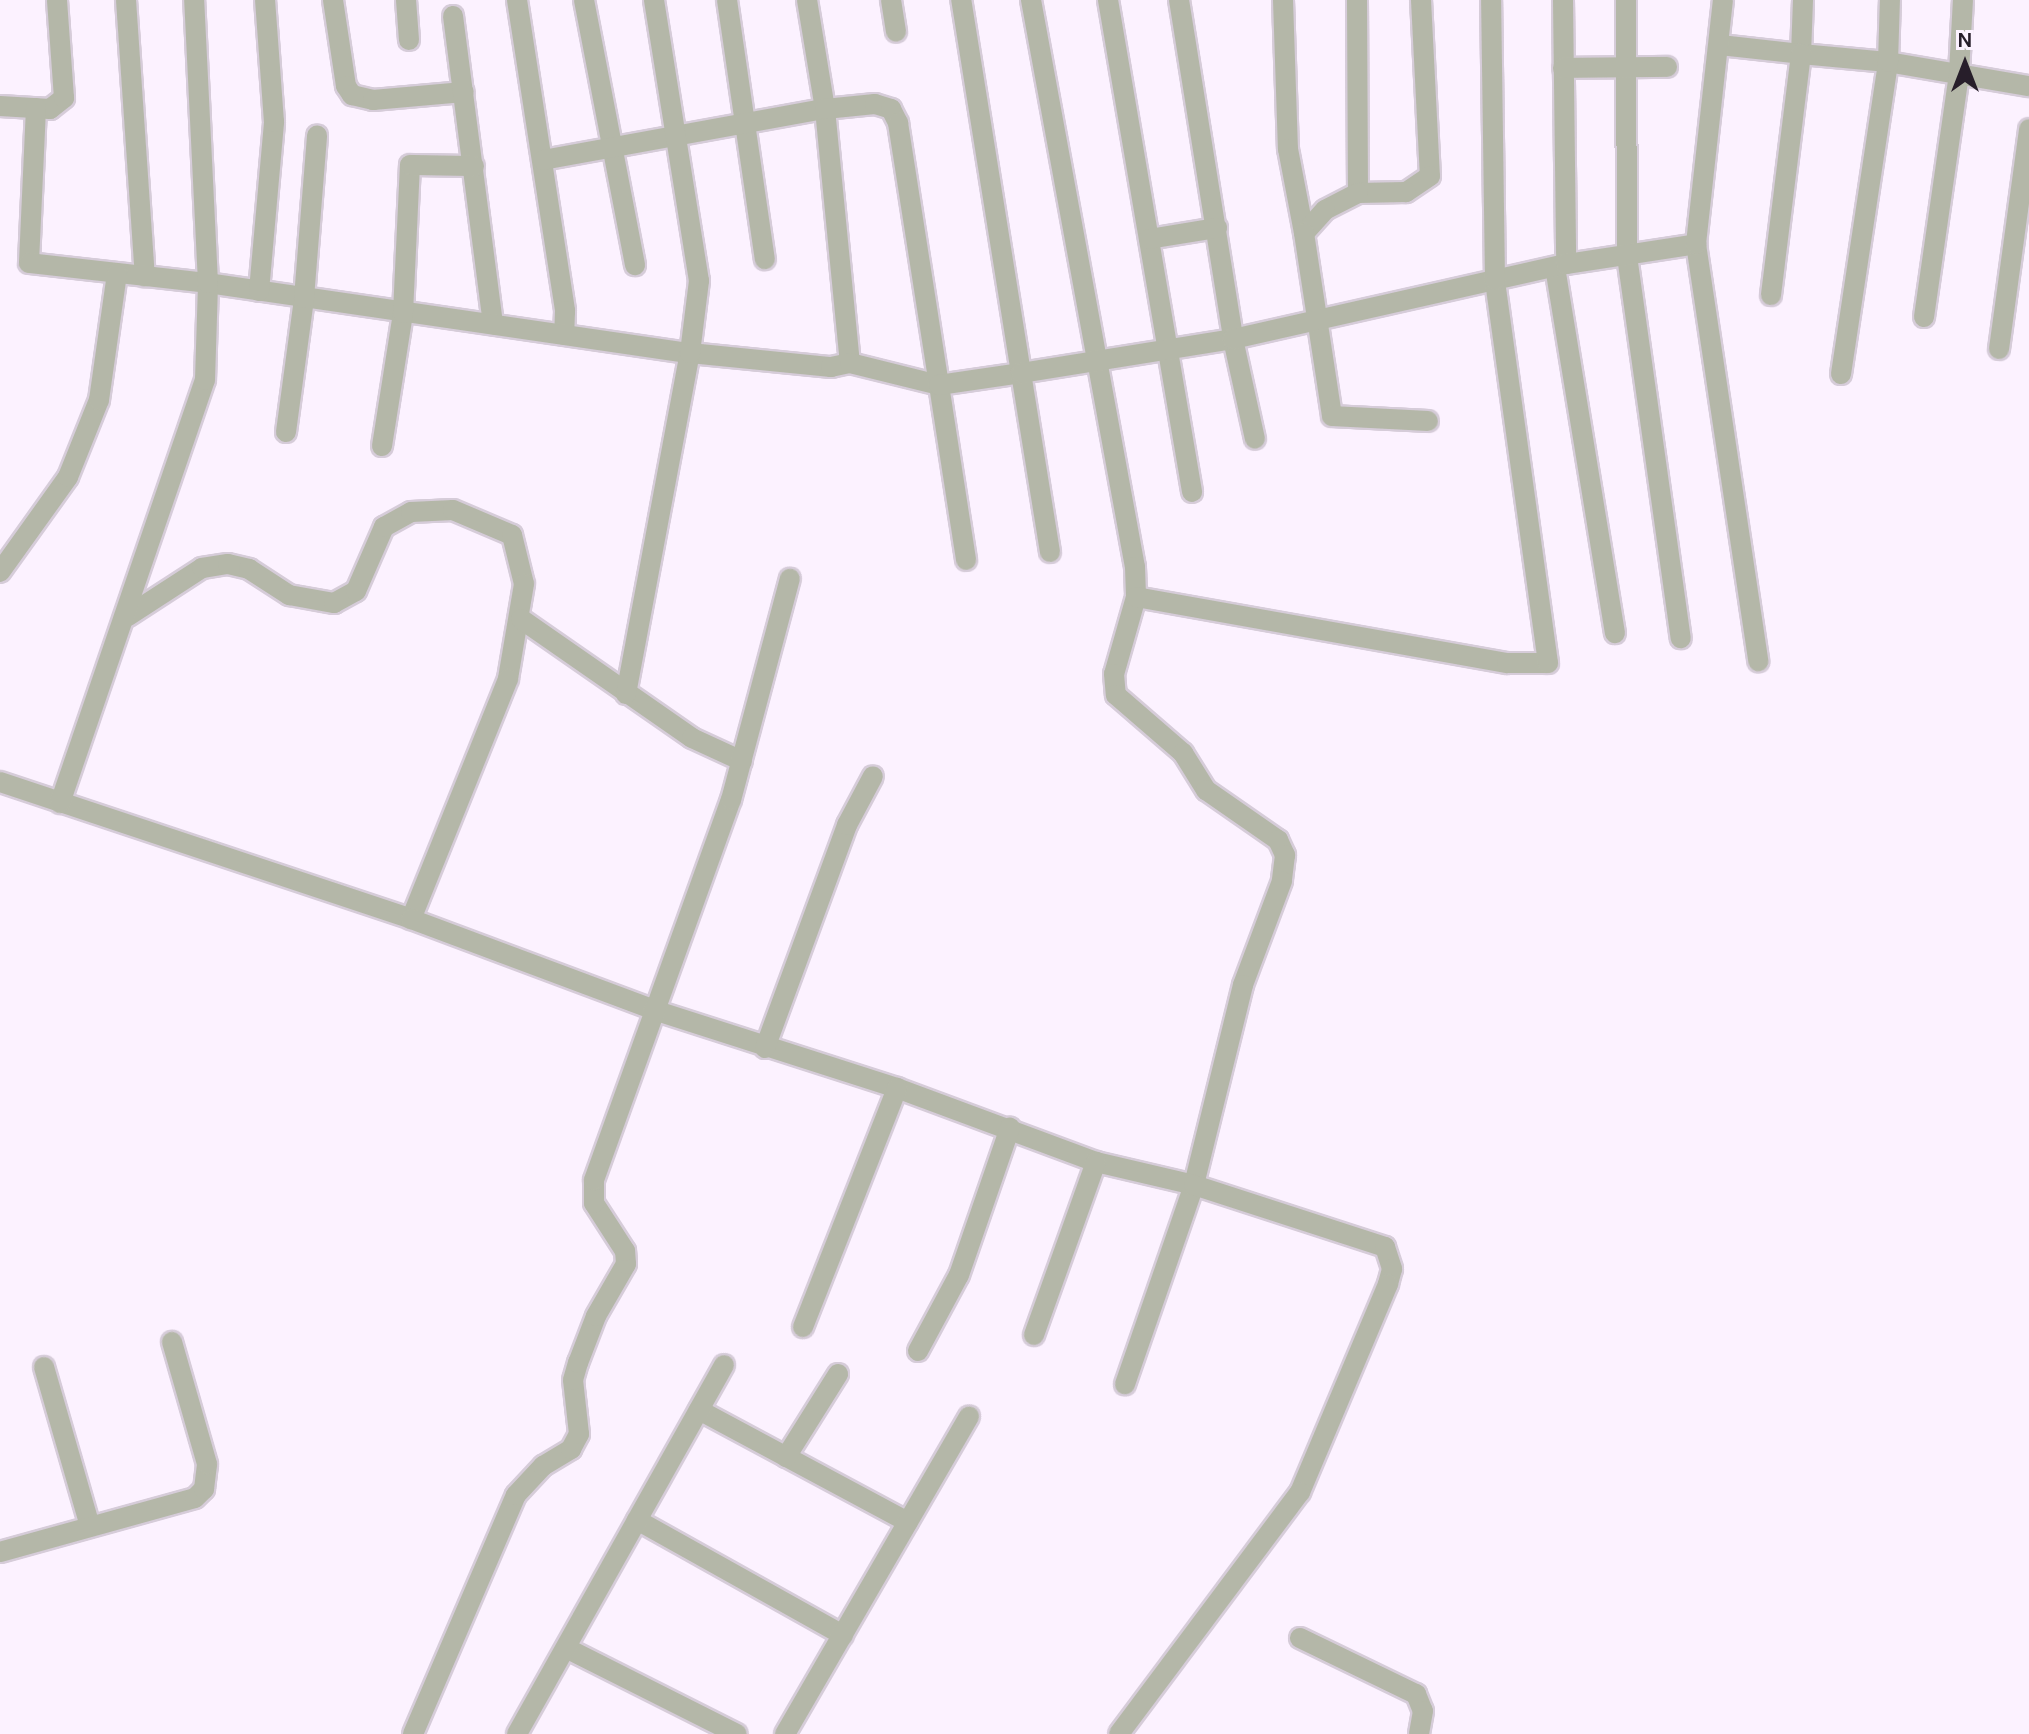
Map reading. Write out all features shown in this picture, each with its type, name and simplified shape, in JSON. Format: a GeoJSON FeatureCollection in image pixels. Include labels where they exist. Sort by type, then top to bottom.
{"type":"FeatureCollection","features":[{"type":"Feature","properties":{"kind":"street"},"geometry":{"type":"LineString","coordinates":[[0,106],[36,108],[60,105],[66,89],[57,0]]}},
{"type":"Feature","properties":{"kind":"street"},"geometry":{"type":"LineString","coordinates":[[126,0],[145,276]]}},
{"type":"Feature","properties":{"kind":"street"},"geometry":{"type":"LineString","coordinates":[[60,803],[128,616],[205,380],[208,283],[194,0]]}},
{"type":"Feature","properties":{"kind":"street"},"geometry":{"type":"LineString","coordinates":[[259,291],[274,122],[265,0]]}},
{"type":"Feature","properties":{"kind":"street"},"geometry":{"type":"LineString","coordinates":[[333,0],[346,86],[352,95],[373,100],[464,92]]}},
{"type":"Feature","properties":{"kind":"street"},"geometry":{"type":"LineString","coordinates":[[406,0],[409,40]]}},
{"type":"Feature","properties":{"kind":"street"},"geometry":{"type":"LineString","coordinates":[[517,0],[543,160],[564,335]]}},
{"type":"Feature","properties":{"kind":"street"},"geometry":{"type":"LineString","coordinates":[[584,0],[635,265]]}},
{"type":"Feature","properties":{"kind":"street"},"geometry":{"type":"LineString","coordinates":[[626,694],[690,353],[699,281],[673,134],[654,0]]}},
{"type":"Feature","properties":{"kind":"street"},"geometry":{"type":"LineString","coordinates":[[727,0],[748,123],[765,259]]}},
{"type":"Feature","properties":{"kind":"street"},"geometry":{"type":"LineString","coordinates":[[807,0],[825,109],[853,350],[850,363]]}},
{"type":"Feature","properties":{"kind":"street"},"geometry":{"type":"LineString","coordinates":[[891,0],[896,32]]}},
{"type":"Feature","properties":{"kind":"street"},"geometry":{"type":"LineString","coordinates":[[961,0],[1050,552]]}},
{"type":"Feature","properties":{"kind":"street"},"geometry":{"type":"LineString","coordinates":[[1031,0],[1136,597],[1114,674],[1116,695],[1183,753],[1206,790],[1278,840],[1285,855],[1282,881],[1243,985],[1194,1185],[1125,1384]]}},
{"type":"Feature","properties":{"kind":"street"},"geometry":{"type":"LineString","coordinates":[[1108,0],[1192,492]]}},
{"type":"Feature","properties":{"kind":"street"},"geometry":{"type":"LineString","coordinates":[[1179,0],[1233,339],[1255,439]]}},
{"type":"Feature","properties":{"kind":"street"},"geometry":{"type":"LineString","coordinates":[[1283,0],[1288,149],[1332,416],[1428,421]]}},
{"type":"Feature","properties":{"kind":"street"},"geometry":{"type":"LineString","coordinates":[[1357,0],[1358,193]]}},
{"type":"Feature","properties":{"kind":"street"},"geometry":{"type":"LineString","coordinates":[[1304,233],[1325,210],[1358,193],[1406,192],[1430,176],[1421,0]]}},
{"type":"Feature","properties":{"kind":"street"},"geometry":{"type":"LineString","coordinates":[[1136,597],[1507,663],[1548,663],[1495,280],[1491,0]]}},
{"type":"Feature","properties":{"kind":"street"},"geometry":{"type":"LineString","coordinates":[[1563,0],[1561,265],[1615,633]]}},
{"type":"Feature","properties":{"kind":"street"},"geometry":{"type":"LineString","coordinates":[[1626,0],[1627,256],[1681,638]]}},
{"type":"Feature","properties":{"kind":"street"},"geometry":{"type":"LineString","coordinates":[[1723,0],[1696,244],[1758,661]]}},
{"type":"Feature","properties":{"kind":"street"},"geometry":{"type":"LineString","coordinates":[[1771,295],[1801,54],[1803,0]]}},
{"type":"Feature","properties":{"kind":"street"},"geometry":{"type":"LineString","coordinates":[[1841,374],[1888,62],[1890,0]]}},
{"type":"Feature","properties":{"kind":"street"},"geometry":{"type":"LineString","coordinates":[[1924,317],[1959,73],[1963,0]]}},
{"type":"Feature","properties":{"kind":"street"},"geometry":{"type":"LineString","coordinates":[[453,16],[493,324]]}},
{"type":"Feature","properties":{"kind":"street"},"geometry":{"type":"LineString","coordinates":[[1720,45],[1888,62],[2029,86]]}},
{"type":"Feature","properties":{"kind":"street"},"geometry":{"type":"LineString","coordinates":[[1563,68],[1667,67]]}},
{"type":"Feature","properties":{"kind":"street"},"geometry":{"type":"LineString","coordinates":[[543,160],[673,134],[825,109],[875,104],[891,109],[898,123],[966,560]]}},
{"type":"Feature","properties":{"kind":"street"},"geometry":{"type":"LineString","coordinates":[[36,108],[29,263],[208,283],[690,353],[831,367],[850,363],[939,385],[1233,339],[1561,265],[1696,244]]}},
{"type":"Feature","properties":{"kind":"street"},"geometry":{"type":"LineString","coordinates":[[1999,349],[2029,129]]}},
{"type":"Feature","properties":{"kind":"street"},"geometry":{"type":"LineString","coordinates":[[286,432],[304,298],[317,136]]}},
{"type":"Feature","properties":{"kind":"street"},"geometry":{"type":"LineString","coordinates":[[382,446],[403,313],[410,165],[474,166]]}},
{"type":"Feature","properties":{"kind":"street"},"geometry":{"type":"LineString","coordinates":[[1149,239],[1217,228]]}},
{"type":"Feature","properties":{"kind":"street"},"geometry":{"type":"LineString","coordinates":[[0,572],[68,477],[99,400],[117,273]]}},
{"type":"Feature","properties":{"kind":"street"},"geometry":{"type":"LineString","coordinates":[[128,616],[202,568],[228,564],[249,569],[289,595],[334,603],[356,591],[393,518],[453,510],[512,535],[524,584],[521,619],[508,679],[411,919]]}},
{"type":"Feature","properties":{"kind":"street"},"geometry":{"type":"LineString","coordinates":[[413,1734],[516,1495],[543,1466],[571,1449],[579,1434],[573,1389],[578,1363],[596,1316],[626,1264],[625,1251],[594,1203],[594,1180],[742,761],[790,579]]}},
{"type":"Feature","properties":{"kind":"street"},"geometry":{"type":"LineString","coordinates":[[521,619],[692,738],[742,761]]}},
{"type":"Feature","properties":{"kind":"street"},"geometry":{"type":"LineString","coordinates":[[765,1048],[847,825],[873,776]]}},
{"type":"Feature","properties":{"kind":"street"},"geometry":{"type":"LineString","coordinates":[[0,782],[411,919],[654,1010],[897,1088],[1096,1162],[1194,1185],[1375,1241],[1385,1247],[1392,1269],[1300,1492],[1119,1734]]}},
{"type":"Feature","properties":{"kind":"street"},"geometry":{"type":"LineString","coordinates":[[803,1327],[897,1088]]}},
{"type":"Feature","properties":{"kind":"street"},"geometry":{"type":"LineString","coordinates":[[918,1351],[959,1275],[1010,1128]]}},
{"type":"Feature","properties":{"kind":"street"},"geometry":{"type":"LineString","coordinates":[[1034,1335],[1096,1162]]}},
{"type":"Feature","properties":{"kind":"street"},"geometry":{"type":"LineString","coordinates":[[0,1552],[195,1498],[204,1489],[207,1464],[172,1342]]}},
{"type":"Feature","properties":{"kind":"street"},"geometry":{"type":"LineString","coordinates":[[517,1734],[724,1365]]}},
{"type":"Feature","properties":{"kind":"street"},"geometry":{"type":"LineString","coordinates":[[44,1367],[90,1526]]}},
{"type":"Feature","properties":{"kind":"street"},"geometry":{"type":"LineString","coordinates":[[786,1457],[838,1374]]}},
{"type":"Feature","properties":{"kind":"street"},"geometry":{"type":"LineString","coordinates":[[699,1410],[908,1522]]}},
{"type":"Feature","properties":{"kind":"street"},"geometry":{"type":"LineString","coordinates":[[785,1734],[969,1417]]}},
{"type":"Feature","properties":{"kind":"street"},"geometry":{"type":"LineString","coordinates":[[637,1520],[843,1635]]}},
{"type":"Feature","properties":{"kind":"street"},"geometry":{"type":"LineString","coordinates":[[1300,1638],[1416,1694],[1427,1732]]}},
{"type":"Feature","properties":{"kind":"street"},"geometry":{"type":"LineString","coordinates":[[566,1648],[737,1734]]}}]}
